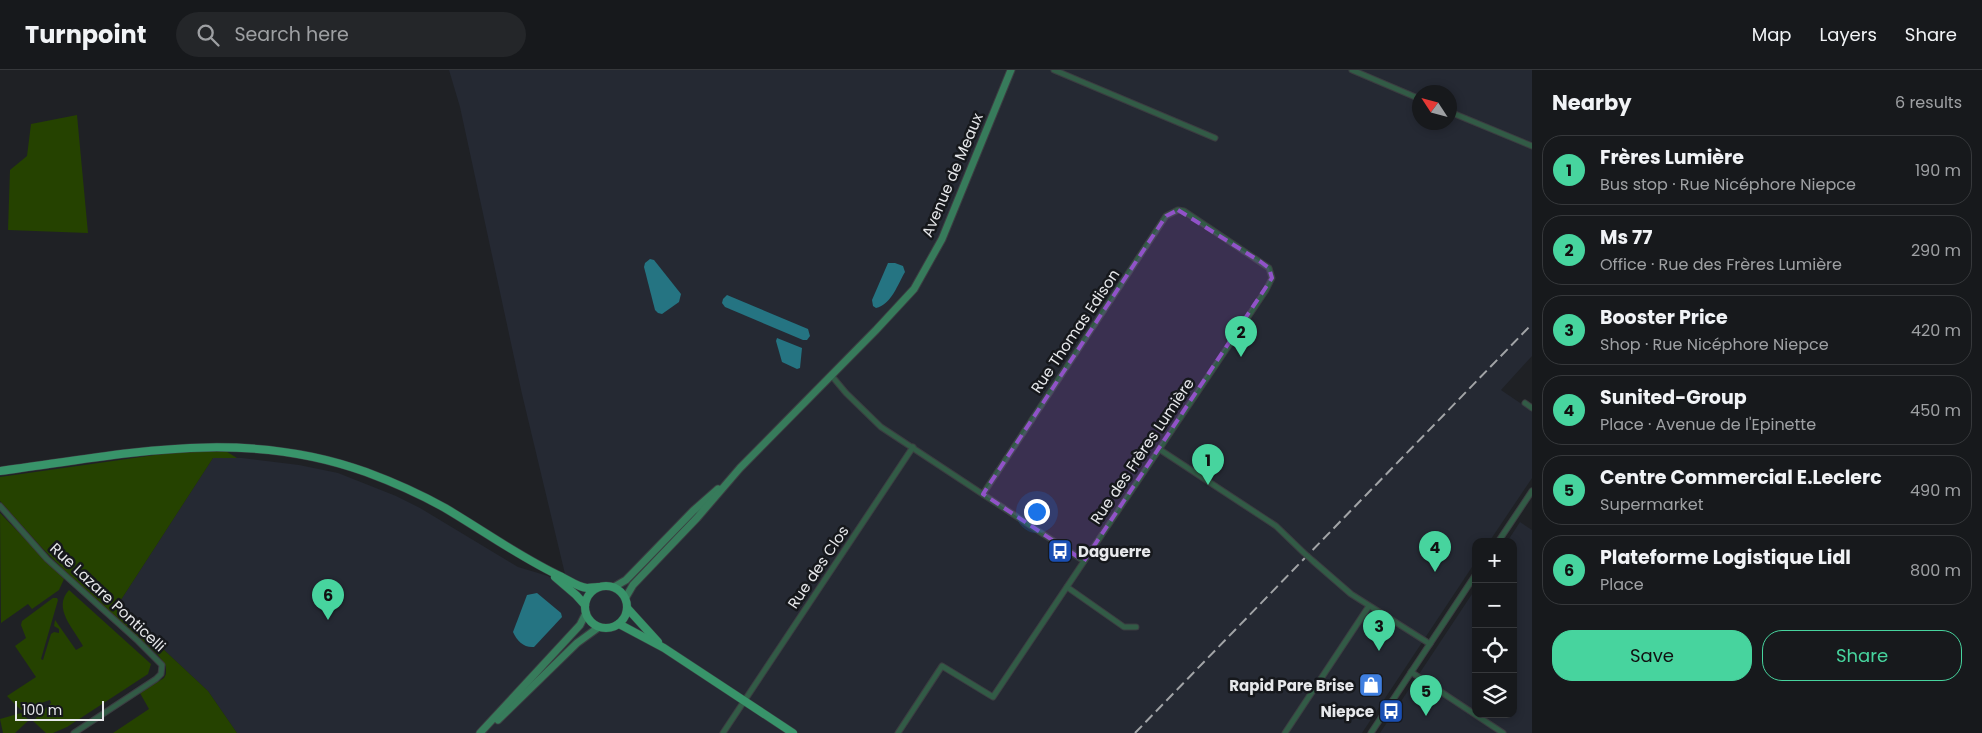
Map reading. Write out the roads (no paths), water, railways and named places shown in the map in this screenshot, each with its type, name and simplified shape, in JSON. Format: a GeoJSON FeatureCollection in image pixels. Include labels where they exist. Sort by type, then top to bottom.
{"type":"FeatureCollection","features":[{"type":"Feature","properties":{"kind":"main road"},"geometry":{"type":"LineString","coordinates":[[0,471],[180,447],[240,447],[278,450],[310,456],[365,472],[420,495],[546,570],[580,586],[598,587],[609,585],[614,587],[626,597],[628,609],[626,615],[619,624],[609,628],[599,627],[588,619],[585,609],[576,595],[546,570]]}},
{"type":"Feature","properties":{"kind":"main road"},"geometry":{"type":"LineString","coordinates":[[585,609],[589,594],[598,587]]}},
{"type":"Feature","properties":{"kind":"main road"},"geometry":{"type":"LineString","coordinates":[[628,609],[664,648]]}},
{"type":"Feature","properties":{"kind":"main road"},"geometry":{"type":"LineString","coordinates":[[619,624],[664,648],[793,733]]}},
{"type":"Feature","properties":{"kind":"street","name":"Avenue de Meaux"},"geometry":{"type":"LineString","coordinates":[[740,468],[876,330],[914,288],[942,239],[1011,70]]}},
{"type":"Feature","properties":{"kind":"street"},"geometry":{"type":"LineString","coordinates":[[1054,70],[1215,138]]}},
{"type":"Feature","properties":{"kind":"street"},"geometry":{"type":"LineString","coordinates":[[1352,70],[1412,96]]}},
{"type":"Feature","properties":{"kind":"street"},"geometry":{"type":"LineString","coordinates":[[1457,115],[1532,146]]}},
{"type":"Feature","properties":{"kind":"street","name":"Rue Thomas Edison"},"geometry":{"type":"LineString","coordinates":[[983,494],[1166,216],[1178,210],[1184,211],[1202,222]]}},
{"type":"Feature","properties":{"kind":"street","name":"Rue des Frères Lumière"},"geometry":{"type":"LineString","coordinates":[[898,733],[942,666],[993,697],[1266,290],[1272,278],[1270,268],[1202,222]]}},
{"type":"Feature","properties":{"kind":"street"},"geometry":{"type":"LineString","coordinates":[[831,375],[882,426],[1084,561]]}},
{"type":"Feature","properties":{"kind":"street"},"geometry":{"type":"LineString","coordinates":[[1525,403],[1532,408]]}},
{"type":"Feature","properties":{"kind":"street","name":"Rue des Clos"},"geometry":{"type":"LineString","coordinates":[[723,733],[912,447]]}},
{"type":"Feature","properties":{"kind":"street"},"geometry":{"type":"LineString","coordinates":[[1159,449],[1276,526],[1344,588],[1430,644]]}},
{"type":"Feature","properties":{"kind":"street"},"geometry":{"type":"LineString","coordinates":[[614,587],[626,580],[693,511],[740,468]]}},
{"type":"Feature","properties":{"kind":"street"},"geometry":{"type":"LineString","coordinates":[[626,597],[633,585],[697,518],[740,468]]}},
{"type":"Feature","properties":{"kind":"street"},"geometry":{"type":"LineString","coordinates":[[1501,538],[1532,491]]}},
{"type":"Feature","properties":{"kind":"street","name":"Rue Lazare Ponticelli"},"geometry":{"type":"LineString","coordinates":[[0,506],[47,559],[162,665],[161,674],[156,679],[74,733]]}},
{"type":"Feature","properties":{"kind":"street"},"geometry":{"type":"LineString","coordinates":[[1371,733],[1472,580]]}},
{"type":"Feature","properties":{"kind":"street"},"geometry":{"type":"LineString","coordinates":[[1067,588],[1124,627],[1136,627]]}},
{"type":"Feature","properties":{"kind":"street"},"geometry":{"type":"LineString","coordinates":[[1285,733],[1369,606]]}},
{"type":"Feature","properties":{"kind":"street"},"geometry":{"type":"LineString","coordinates":[[480,733],[580,625],[585,609]]}},
{"type":"Feature","properties":{"kind":"street"},"geometry":{"type":"LineString","coordinates":[[486,733],[577,643],[599,627]]}},
{"type":"Feature","properties":{"kind":"street"},"geometry":{"type":"LineString","coordinates":[[1411,672],[1504,733]]}},
{"type":"Feature","properties":{"kind":"water"},"geometry":{"type":"Polygon","coordinates":[[[650,259],[654,260],[681,294],[679,302],[662,314],[655,310],[644,267],[645,263],[650,259]]]}},
{"type":"Feature","properties":{"kind":"water"},"geometry":{"type":"Polygon","coordinates":[[[888,263],[903,266],[905,272],[897,288],[886,303],[876,308],[873,306],[872,300],[888,263]]]}},
{"type":"Feature","properties":{"kind":"water"},"geometry":{"type":"Polygon","coordinates":[[[727,295],[808,329],[810,336],[807,340],[803,340],[725,307],[722,303],[727,295]]]}},
{"type":"Feature","properties":{"kind":"water"},"geometry":{"type":"Polygon","coordinates":[[[777,338],[802,348],[800,368],[797,369],[782,362],[776,341],[777,338]]]}},
{"type":"Feature","properties":{"kind":"water"},"geometry":{"type":"Polygon","coordinates":[[[537,593],[561,613],[562,617],[534,647],[530,647],[521,643],[513,632],[527,595],[537,593]]]}},
{"type":"Feature","properties":{"kind":"railway"},"geometry":{"type":"LineString","coordinates":[[1135,733],[1532,324]]}},
{"type":"Feature","properties":{"kind":"place","name":"Ms 77"},"geometry":{"type":"Point","coordinates":[1241,357]}},
{"type":"Feature","properties":{"kind":"place","name":"Frères Lumière"},"geometry":{"type":"Point","coordinates":[1208,485]}},
{"type":"Feature","properties":{"kind":"place","name":"Daguerre"},"geometry":{"type":"Point","coordinates":[1060,551]}},
{"type":"Feature","properties":{"kind":"place","name":"Sunited-Group"},"geometry":{"type":"Point","coordinates":[1435,572]}},
{"type":"Feature","properties":{"kind":"place","name":"Plateforme Logistique Lidl"},"geometry":{"type":"Point","coordinates":[328,620]}},
{"type":"Feature","properties":{"kind":"place","name":"Booster Price"},"geometry":{"type":"Point","coordinates":[1379,651]}},
{"type":"Feature","properties":{"kind":"place","name":"Rapid Pare Brise"},"geometry":{"type":"Point","coordinates":[1371,685]}},
{"type":"Feature","properties":{"kind":"place","name":"Niepce"},"geometry":{"type":"Point","coordinates":[1391,711]}},
{"type":"Feature","properties":{"kind":"place","name":"Centre Commercial E.Leclerc"},"geometry":{"type":"Point","coordinates":[1426,716]}}]}
